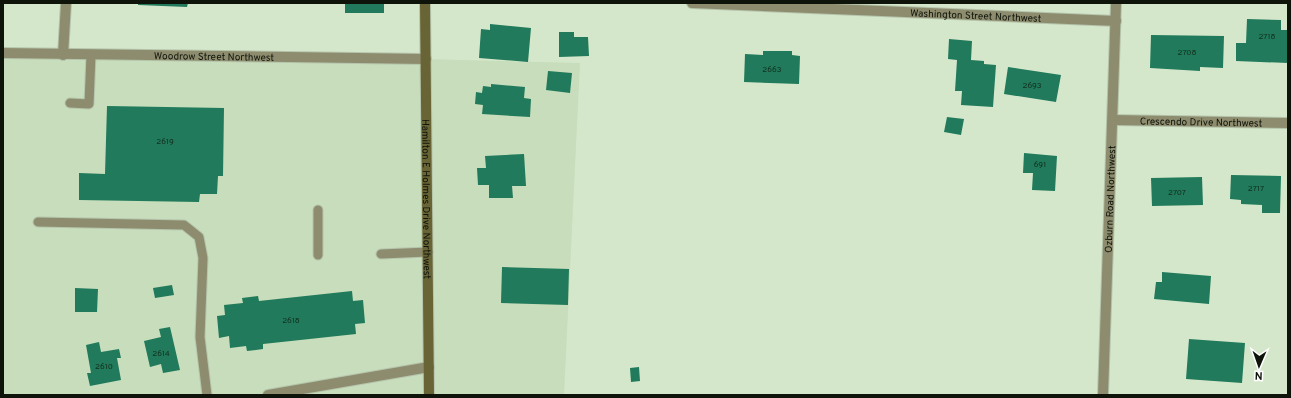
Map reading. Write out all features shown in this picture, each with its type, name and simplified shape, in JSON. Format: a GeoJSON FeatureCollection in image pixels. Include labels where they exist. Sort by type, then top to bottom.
{"type":"FeatureCollection","features":[{"type":"Feature","properties":{"kind":"main road","name":"Hamilton E Holmes Drive Northwest"},"geometry":{"type":"LineString","coordinates":[[425,3],[429,395]]}},
{"type":"Feature","properties":{"kind":"street"},"geometry":{"type":"LineString","coordinates":[[63,55],[66,3]]}},
{"type":"Feature","properties":{"kind":"street","name":"Washington Street Northwest"},"geometry":{"type":"LineString","coordinates":[[692,3],[786,5],[1116,21]]}},
{"type":"Feature","properties":{"kind":"street","name":"Ozburn Road Northwest"},"geometry":{"type":"LineString","coordinates":[[1103,395],[1116,3]]}},
{"type":"Feature","properties":{"kind":"street","name":"Woodrow Street Northwest"},"geometry":{"type":"LineString","coordinates":[[3,53],[426,59]]}},
{"type":"Feature","properties":{"kind":"street","name":"Crescendo Drive Northwest"},"geometry":{"type":"LineString","coordinates":[[1113,120],[1288,123]]}},
{"type":"Feature","properties":{"kind":"street"},"geometry":{"type":"LineString","coordinates":[[268,395],[429,367]]}},
{"type":"Feature","properties":{"kind":"lane"},"geometry":{"type":"LineString","coordinates":[[70,103],[89,104],[91,55]]}},
{"type":"Feature","properties":{"kind":"lane"},"geometry":{"type":"LineString","coordinates":[[318,210],[318,255]]}},
{"type":"Feature","properties":{"kind":"lane"},"geometry":{"type":"LineString","coordinates":[[38,222],[184,225],[199,236],[203,258],[200,337],[207,395]]}},
{"type":"Feature","properties":{"kind":"lane"},"geometry":{"type":"LineString","coordinates":[[381,254],[428,252]]}},
{"type":"Feature","properties":{"kind":"shaded area"},"geometry":{"type":"Polygon","coordinates":[[[3,48],[580,63],[564,395],[3,395],[3,48]]]}},
{"type":"Feature","properties":{"kind":"building"},"geometry":{"type":"Polygon","coordinates":[[[138,3],[188,3],[187,7],[138,5],[138,3]]]}},
{"type":"Feature","properties":{"kind":"building"},"geometry":{"type":"Polygon","coordinates":[[[345,3],[384,3],[384,13],[345,13],[345,3]]]}},
{"type":"Feature","properties":{"kind":"building"},"geometry":{"type":"Polygon","coordinates":[[[1247,19],[1281,20],[1281,30],[1288,30],[1288,63],[1236,61],[1236,43],[1246,43],[1247,19]]]}},
{"type":"Feature","properties":{"kind":"building"},"geometry":{"type":"Polygon","coordinates":[[[490,24],[531,28],[528,62],[479,58],[481,29],[490,30],[490,24]]]}},
{"type":"Feature","properties":{"kind":"building"},"geometry":{"type":"Polygon","coordinates":[[[559,32],[574,32],[574,37],[588,37],[589,56],[559,57],[559,32]]]}},
{"type":"Feature","properties":{"kind":"building"},"geometry":{"type":"Polygon","coordinates":[[[1151,35],[1224,36],[1223,68],[1200,67],[1200,71],[1150,68],[1151,35]]]}},
{"type":"Feature","properties":{"kind":"building"},"geometry":{"type":"Polygon","coordinates":[[[949,39],[972,41],[971,60],[984,61],[984,64],[996,65],[993,107],[961,105],[962,91],[955,91],[957,60],[948,59],[949,39]]]}},
{"type":"Feature","properties":{"kind":"building"},"geometry":{"type":"Polygon","coordinates":[[[763,51],[792,51],[792,55],[800,56],[799,84],[744,82],[745,54],[763,55],[763,51]]]}},
{"type":"Feature","properties":{"kind":"building"},"geometry":{"type":"Polygon","coordinates":[[[1008,67],[1061,75],[1056,102],[1004,94],[1008,67]]]}},
{"type":"Feature","properties":{"kind":"building"},"geometry":{"type":"Polygon","coordinates":[[[548,71],[572,73],[570,93],[546,90],[548,71]]]}},
{"type":"Feature","properties":{"kind":"building"},"geometry":{"type":"Polygon","coordinates":[[[491,84],[525,87],[524,98],[531,99],[530,117],[482,114],[483,105],[475,104],[476,92],[482,93],[483,86],[491,87],[491,84]]]}},
{"type":"Feature","properties":{"kind":"building"},"geometry":{"type":"Polygon","coordinates":[[[107,106],[224,108],[223,176],[218,176],[217,194],[200,194],[199,202],[79,200],[79,173],[105,174],[107,106]]]}},
{"type":"Feature","properties":{"kind":"building"},"geometry":{"type":"Polygon","coordinates":[[[947,117],[964,119],[961,135],[944,132],[947,117]]]}},
{"type":"Feature","properties":{"kind":"building"},"geometry":{"type":"Polygon","coordinates":[[[1024,153],[1057,156],[1055,191],[1032,190],[1033,173],[1023,173],[1024,153]]]}},
{"type":"Feature","properties":{"kind":"building"},"geometry":{"type":"Polygon","coordinates":[[[524,154],[526,186],[512,186],[513,198],[489,198],[489,185],[478,185],[477,168],[486,168],[485,156],[524,154]]]}},
{"type":"Feature","properties":{"kind":"building"},"geometry":{"type":"Polygon","coordinates":[[[1231,175],[1281,176],[1280,213],[1262,213],[1262,205],[1241,204],[1241,200],[1230,199],[1231,175]]]}},
{"type":"Feature","properties":{"kind":"building"},"geometry":{"type":"Polygon","coordinates":[[[1202,177],[1203,205],[1152,206],[1151,178],[1202,177]]]}},
{"type":"Feature","properties":{"kind":"building"},"geometry":{"type":"Polygon","coordinates":[[[502,267],[569,269],[568,305],[501,303],[502,267]]]}},
{"type":"Feature","properties":{"kind":"building"},"geometry":{"type":"Polygon","coordinates":[[[1162,272],[1211,276],[1209,304],[1154,299],[1156,282],[1162,282],[1162,272]]]}},
{"type":"Feature","properties":{"kind":"building"},"geometry":{"type":"Polygon","coordinates":[[[172,285],[174,295],[155,298],[153,288],[172,285]]]}},
{"type":"Feature","properties":{"kind":"building"},"geometry":{"type":"Polygon","coordinates":[[[75,288],[98,289],[97,312],[75,312],[75,288]]]}},
{"type":"Feature","properties":{"kind":"building"},"geometry":{"type":"Polygon","coordinates":[[[352,291],[353,301],[363,300],[365,323],[355,324],[356,334],[263,344],[263,349],[247,351],[246,346],[230,348],[229,336],[219,338],[217,316],[225,315],[224,305],[243,303],[242,298],[258,296],[259,301],[352,291]]]}},
{"type":"Feature","properties":{"kind":"building"},"geometry":{"type":"Polygon","coordinates":[[[170,327],[180,370],[163,373],[161,364],[150,367],[144,341],[161,337],[159,329],[170,327]]]}},
{"type":"Feature","properties":{"kind":"building"},"geometry":{"type":"Polygon","coordinates":[[[1189,339],[1245,343],[1242,383],[1186,379],[1189,339]]]}},
{"type":"Feature","properties":{"kind":"building"},"geometry":{"type":"Polygon","coordinates":[[[99,342],[101,352],[119,349],[121,358],[117,358],[121,380],[90,386],[87,373],[91,373],[86,345],[99,342]]]}},
{"type":"Feature","properties":{"kind":"building"},"geometry":{"type":"Polygon","coordinates":[[[639,367],[640,381],[631,382],[630,368],[639,367]]]}}]}
